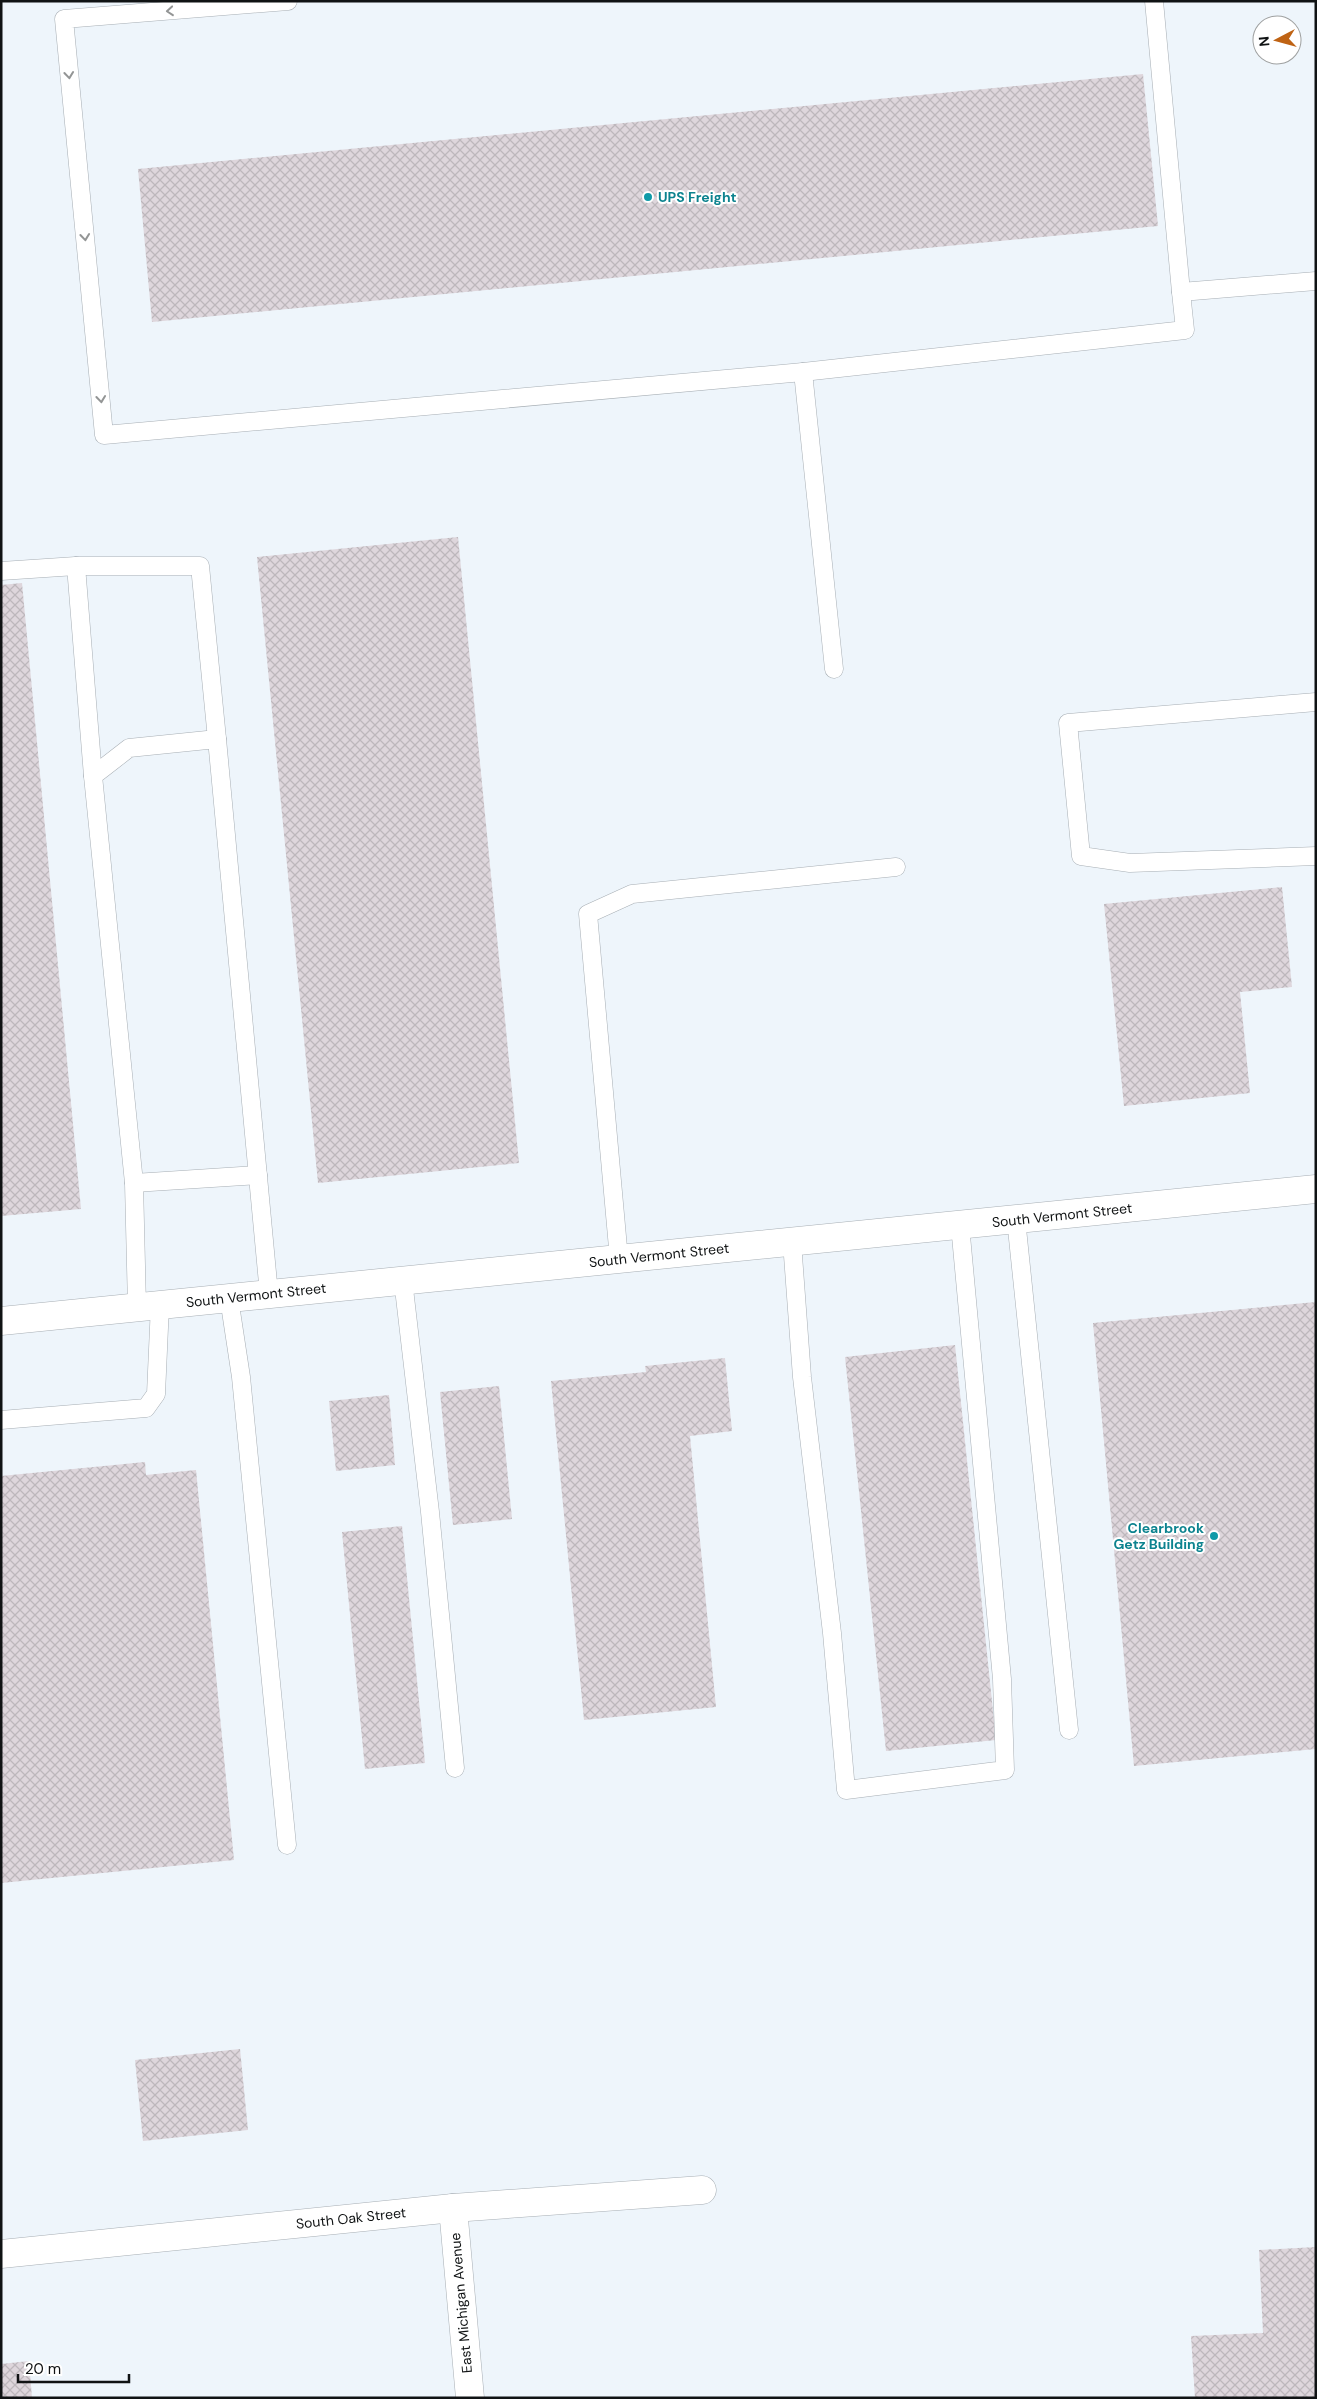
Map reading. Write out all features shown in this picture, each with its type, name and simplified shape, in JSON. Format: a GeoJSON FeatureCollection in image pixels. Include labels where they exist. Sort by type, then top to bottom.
{"type":"FeatureCollection","features":[{"type":"Feature","properties":{"kind":"street","name":"South Vermont Street"},"geometry":{"type":"LineString","coordinates":[[1,1321],[1316,1189]]}},
{"type":"Feature","properties":{"kind":"street","name":"South Oak Street"},"geometry":{"type":"LineString","coordinates":[[1,2254],[453,2208],[702,2190]]}},
{"type":"Feature","properties":{"kind":"street","name":"East Michigan Avenue"},"geometry":{"type":"LineString","coordinates":[[453,2208],[470,2398]]}},
{"type":"Feature","properties":{"kind":"lane"},"geometry":{"type":"LineString","coordinates":[[288,1],[64,20],[104,435],[803,372],[1185,330],[1154,1]]}},
{"type":"Feature","properties":{"kind":"lane"},"geometry":{"type":"LineString","coordinates":[[1181,292],[1316,281]]}},
{"type":"Feature","properties":{"kind":"lane"},"geometry":{"type":"LineString","coordinates":[[803,372],[834,669]]}},
{"type":"Feature","properties":{"kind":"lane"},"geometry":{"type":"LineString","coordinates":[[1,571],[61,565],[200,566],[269,1294]]}},
{"type":"Feature","properties":{"kind":"lane"},"geometry":{"type":"LineString","coordinates":[[1,1420],[146,1408],[156,1394],[149,1306],[134,1183],[93,776],[76,566]]}},
{"type":"Feature","properties":{"kind":"lane"},"geometry":{"type":"LineString","coordinates":[[1316,702],[1068,723],[1080,856],[1130,862],[1274,860],[1316,856]]}},
{"type":"Feature","properties":{"kind":"lane"},"geometry":{"type":"LineString","coordinates":[[93,776],[128,748],[217,739]]}},
{"type":"Feature","properties":{"kind":"lane"},"geometry":{"type":"LineString","coordinates":[[620,1259],[588,914],[632,894],[896,867]]}},
{"type":"Feature","properties":{"kind":"lane"},"geometry":{"type":"LineString","coordinates":[[134,1183],[258,1175]]}},
{"type":"Feature","properties":{"kind":"lane"},"geometry":{"type":"LineString","coordinates":[[1016,1219],[1069,1730]]}},
{"type":"Feature","properties":{"kind":"lane"},"geometry":{"type":"LineString","coordinates":[[792,1242],[802,1377],[832,1632],[846,1790],[1005,1770],[1002,1679],[960,1225]]}},
{"type":"Feature","properties":{"kind":"lane"},"geometry":{"type":"LineString","coordinates":[[403,1280],[430,1512],[455,1768]]}},
{"type":"Feature","properties":{"kind":"lane"},"geometry":{"type":"LineString","coordinates":[[229,1298],[241,1377],[287,1846]]}},
{"type":"Feature","properties":{"kind":"building","name":"UPS Freight"},"geometry":{"type":"Polygon","coordinates":[[[1143,74],[1158,226],[152,322],[138,169],[1143,74]]]}},
{"type":"Feature","properties":{"kind":"building"},"geometry":{"type":"Polygon","coordinates":[[[458,537],[519,1163],[318,1183],[257,557],[458,537]]]}},
{"type":"Feature","properties":{"kind":"building"},"geometry":{"type":"Polygon","coordinates":[[[22,583],[81,1209],[1,1216],[1,585],[22,583]]]}},
{"type":"Feature","properties":{"kind":"building"},"geometry":{"type":"Polygon","coordinates":[[[1282,887],[1292,987],[1240,992],[1250,1093],[1124,1106],[1104,904],[1282,887]]]}},
{"type":"Feature","properties":{"kind":"building","name":"Clearbrook Getz Building"},"geometry":{"type":"Polygon","coordinates":[[[1316,1302],[1316,1749],[1134,1766],[1093,1323],[1316,1302]]]}},
{"type":"Feature","properties":{"kind":"building"},"geometry":{"type":"Polygon","coordinates":[[[955,1345],[996,1740],[886,1751],[845,1357],[955,1345]]]}},
{"type":"Feature","properties":{"kind":"building"},"geometry":{"type":"Polygon","coordinates":[[[725,1358],[732,1431],[690,1436],[716,1707],[584,1720],[551,1381],[646,1372],[645,1366],[725,1358]]]}},
{"type":"Feature","properties":{"kind":"building"},"geometry":{"type":"Polygon","coordinates":[[[499,1386],[512,1519],[453,1525],[440,1392],[499,1386]]]}},
{"type":"Feature","properties":{"kind":"building"},"geometry":{"type":"Polygon","coordinates":[[[389,1395],[395,1465],[336,1471],[329,1401],[389,1395]]]}},
{"type":"Feature","properties":{"kind":"building"},"geometry":{"type":"Polygon","coordinates":[[[145,1462],[146,1475],[196,1470],[234,1860],[1,1883],[1,1476],[145,1462]]]}},
{"type":"Feature","properties":{"kind":"building"},"geometry":{"type":"Polygon","coordinates":[[[402,1526],[425,1763],[365,1769],[342,1532],[402,1526]]]}},
{"type":"Feature","properties":{"kind":"building"},"geometry":{"type":"Polygon","coordinates":[[[240,2049],[248,2130],[143,2141],[135,2060],[240,2049]]]}},
{"type":"Feature","properties":{"kind":"building"},"geometry":{"type":"Polygon","coordinates":[[[1316,2247],[1316,2398],[1195,2398],[1191,2336],[1263,2333],[1259,2250],[1316,2247]]]}},
{"type":"Feature","properties":{"kind":"building"},"geometry":{"type":"Polygon","coordinates":[[[29,2361],[32,2398],[1,2398],[1,2364],[29,2361]]]}},
{"type":"Feature","properties":{"kind":"place","name":"UPS Freight"},"geometry":{"type":"Point","coordinates":[648,197]}},
{"type":"Feature","properties":{"kind":"place","name":"Clearbrook Getz Building"},"geometry":{"type":"Point","coordinates":[1214,1536]}}]}
